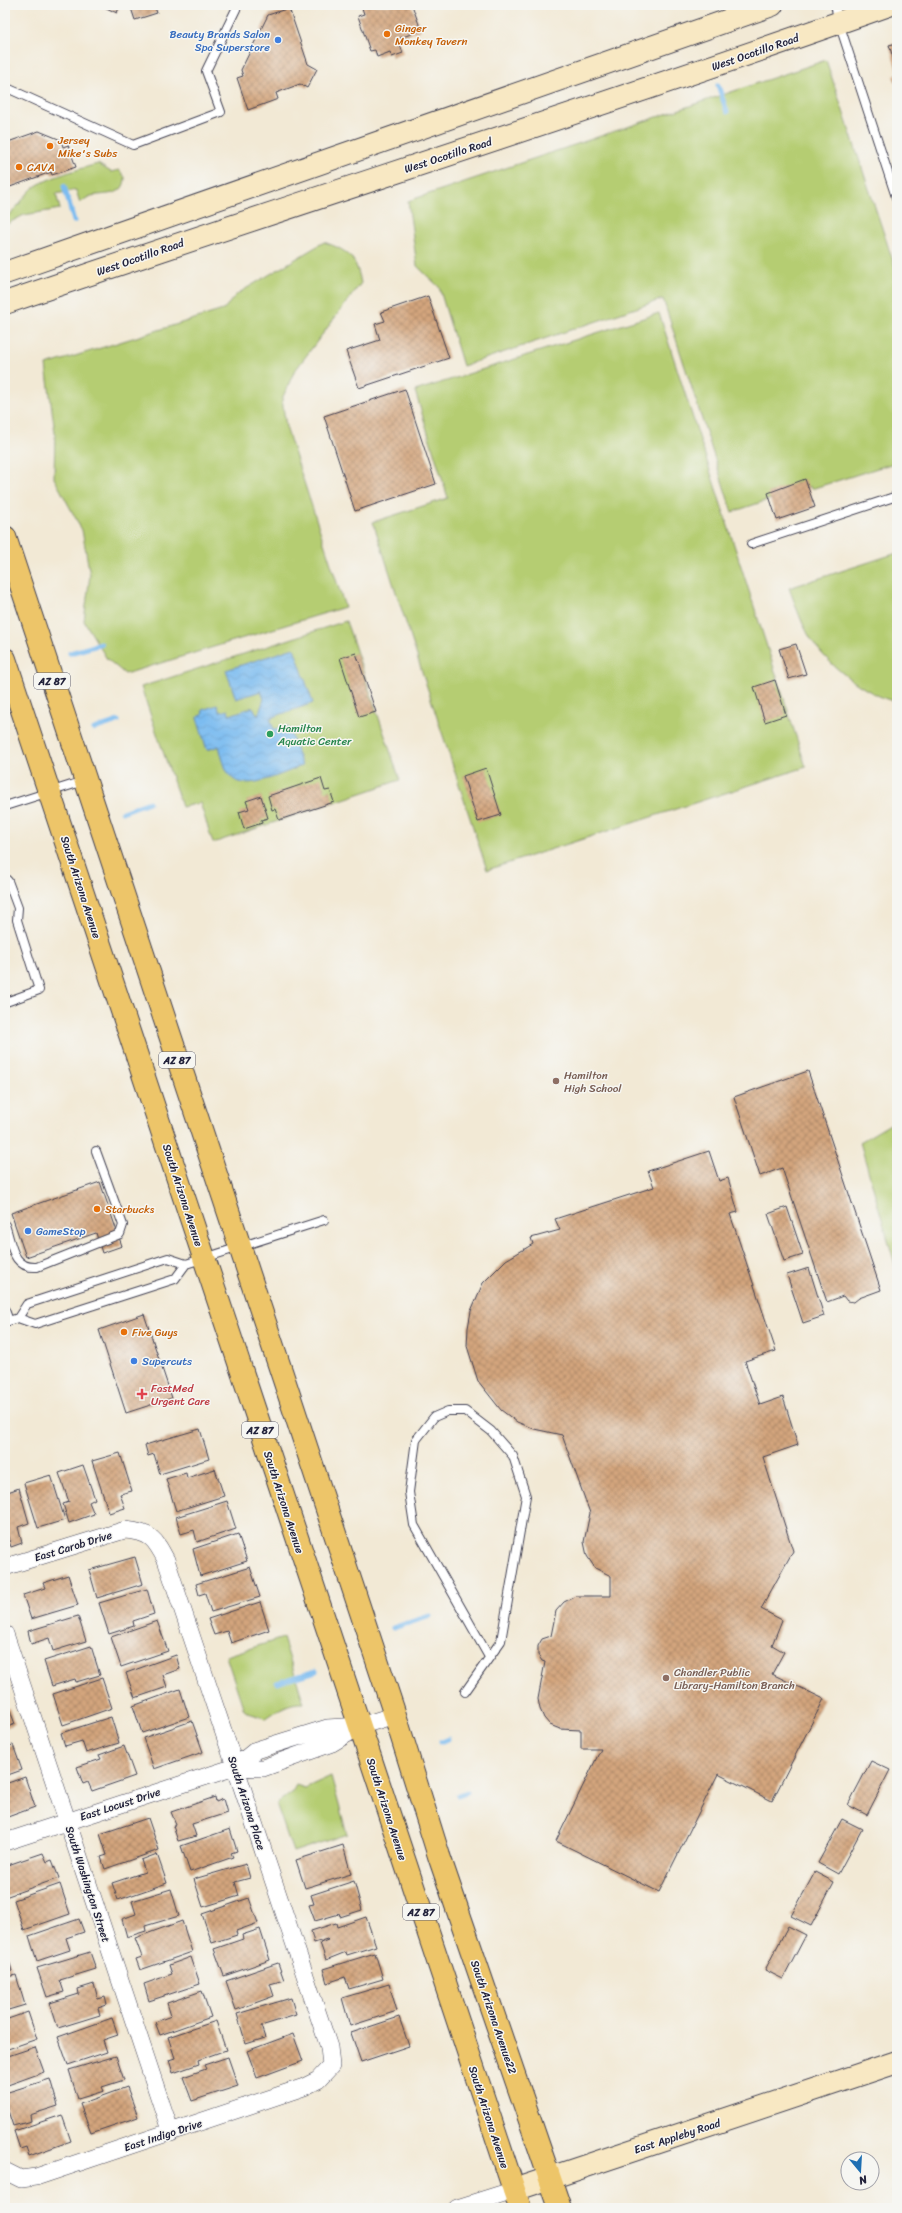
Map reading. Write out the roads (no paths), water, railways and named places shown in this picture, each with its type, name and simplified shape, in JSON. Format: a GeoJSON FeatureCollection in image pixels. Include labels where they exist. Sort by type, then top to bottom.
{"type":"FeatureCollection","features":[{"type":"Feature","properties":{"kind":"main road"},"geometry":{"type":"LineString","coordinates":[[5,273],[772,5]]}},
{"type":"Feature","properties":{"kind":"main road","name":"West Ocotillo Road"},"geometry":{"type":"LineString","coordinates":[[5,303],[185,241],[582,111],[837,14],[889,5]]}},
{"type":"Feature","properties":{"kind":"main road","name":"AZ 87"},"geometry":{"type":"LineString","coordinates":[[5,537],[395,1715]]}},
{"type":"Feature","properties":{"kind":"main road","name":"South Arizona Avenue"},"geometry":{"type":"LineString","coordinates":[[5,659],[50,793],[195,1262],[360,1726],[517,2199]]}},
{"type":"Feature","properties":{"kind":"main road","name":"South Arizona Avenue22"},"geometry":{"type":"LineString","coordinates":[[395,1715],[438,1856],[550,2178]]}},
{"type":"Feature","properties":{"kind":"main road","name":"East Appleby Road"},"geometry":{"type":"LineString","coordinates":[[517,2199],[550,2178],[897,2062]]}},
{"type":"Feature","properties":{"kind":"main road","name":"AZ 87"},"geometry":{"type":"LineString","coordinates":[[550,2178],[560,2208]]}},
{"type":"Feature","properties":{"kind":"street","name":"East Carob Drive"},"geometry":{"type":"LineString","coordinates":[[5,1568],[126,1530],[142,1531]]}},
{"type":"Feature","properties":{"kind":"street","name":"South Arizona Place"},"geometry":{"type":"LineString","coordinates":[[142,1531],[157,1544],[166,1560],[329,2047],[331,2066],[318,2080]]}},
{"type":"Feature","properties":{"kind":"street","name":"South Washington Street"},"geometry":{"type":"LineString","coordinates":[[5,1634],[171,2133]]}},
{"type":"Feature","properties":{"kind":"street","name":"East Locust Drive"},"geometry":{"type":"LineString","coordinates":[[5,1842],[235,1767],[256,1750],[326,1728],[360,1726],[395,1715]]}},
{"type":"Feature","properties":{"kind":"street","name":"East Indigo Drive"},"geometry":{"type":"LineString","coordinates":[[6,2172],[21,2179],[36,2177],[171,2133],[304,2087],[318,2080]]}},
{"type":"Feature","properties":{"kind":"street","name":"East Appleby Road"},"geometry":{"type":"LineString","coordinates":[[457,2208],[517,2199]]}},
{"type":"Feature","properties":{"kind":"lane"},"geometry":{"type":"LineString","coordinates":[[5,87],[133,145],[221,112],[206,71],[238,5]]}},
{"type":"Feature","properties":{"kind":"lane"},"geometry":{"type":"LineString","coordinates":[[837,14],[897,200]]}},
{"type":"Feature","properties":{"kind":"lane"},"geometry":{"type":"LineString","coordinates":[[751,544],[897,496]]}},
{"type":"Feature","properties":{"kind":"lane"},"geometry":{"type":"LineString","coordinates":[[5,806],[50,793],[85,780]]}},
{"type":"Feature","properties":{"kind":"lane"},"geometry":{"type":"LineString","coordinates":[[5,878],[8,881],[18,908],[17,920],[39,990],[6,1002]]}},
{"type":"Feature","properties":{"kind":"lane"},"geometry":{"type":"LineString","coordinates":[[5,1225],[17,1261],[23,1266],[29,1268],[37,1267],[120,1234],[123,1225],[96,1151]]}},
{"type":"Feature","properties":{"kind":"lane"},"geometry":{"type":"LineString","coordinates":[[5,1310],[7,1321],[18,1318],[35,1324],[175,1279],[195,1262],[240,1246],[324,1220]]}},
{"type":"Feature","properties":{"kind":"lane"},"geometry":{"type":"LineString","coordinates":[[18,1318],[27,1304],[168,1258],[195,1262]]}},
{"type":"Feature","properties":{"kind":"lane"},"geometry":{"type":"LineString","coordinates":[[465,1692],[501,1641],[526,1496],[513,1456],[491,1431],[465,1411],[448,1411],[434,1417],[416,1440],[409,1492],[414,1525],[489,1657]]}},
{"type":"Feature","properties":{"kind":"water"},"geometry":{"type":"Polygon","coordinates":[[[294,648],[313,703],[270,718],[274,730],[288,726],[302,766],[266,780],[247,783],[239,782],[229,775],[219,746],[207,750],[197,718],[203,714],[202,710],[217,705],[220,712],[228,710],[230,715],[253,707],[258,716],[264,699],[261,691],[236,699],[226,670],[294,648]]]}},
{"type":"Feature","properties":{"kind":"waterway"},"geometry":{"type":"LineString","coordinates":[[718,85],[727,112]]}},
{"type":"Feature","properties":{"kind":"waterway"},"geometry":{"type":"LineString","coordinates":[[64,186],[74,221]]}},
{"type":"Feature","properties":{"kind":"waterway"},"geometry":{"type":"LineString","coordinates":[[70,653],[101,644]]}},
{"type":"Feature","properties":{"kind":"waterway"},"geometry":{"type":"LineString","coordinates":[[94,729],[118,721]]}},
{"type":"Feature","properties":{"kind":"waterway"},"geometry":{"type":"LineString","coordinates":[[122,812],[149,802]]}},
{"type":"Feature","properties":{"kind":"waterway"},"geometry":{"type":"LineString","coordinates":[[393,1628],[430,1616]]}},
{"type":"Feature","properties":{"kind":"waterway"},"geometry":{"type":"LineString","coordinates":[[277,1683],[316,1671]]}},
{"type":"Feature","properties":{"kind":"waterway"},"geometry":{"type":"LineString","coordinates":[[441,1742],[448,1739]]}},
{"type":"Feature","properties":{"kind":"waterway"},"geometry":{"type":"LineString","coordinates":[[458,1795],[467,1792]]}},
{"type":"Feature","properties":{"kind":"place","name":"Ginger Monkey Tavern"},"geometry":{"type":"Point","coordinates":[387,34]}},
{"type":"Feature","properties":{"kind":"place","name":"Beauty Brands Salon Spa Superstore"},"geometry":{"type":"Point","coordinates":[278,40]}},
{"type":"Feature","properties":{"kind":"place","name":"Jersey Mike's Subs"},"geometry":{"type":"Point","coordinates":[50,146]}},
{"type":"Feature","properties":{"kind":"place","name":"CAVA"},"geometry":{"type":"Point","coordinates":[19,167]}},
{"type":"Feature","properties":{"kind":"place","name":"Hamilton Aquatic Center"},"geometry":{"type":"Point","coordinates":[270,734]}},
{"type":"Feature","properties":{"kind":"place","name":"Hamilton High School"},"geometry":{"type":"Point","coordinates":[556,1081]}},
{"type":"Feature","properties":{"kind":"place","name":"Starbucks"},"geometry":{"type":"Point","coordinates":[97,1209]}},
{"type":"Feature","properties":{"kind":"place","name":"GameStop"},"geometry":{"type":"Point","coordinates":[28,1231]}},
{"type":"Feature","properties":{"kind":"place","name":"Five Guys"},"geometry":{"type":"Point","coordinates":[124,1332]}},
{"type":"Feature","properties":{"kind":"place","name":"Supercuts"},"geometry":{"type":"Point","coordinates":[134,1361]}},
{"type":"Feature","properties":{"kind":"place","name":"FastMed Urgent Care"},"geometry":{"type":"Point","coordinates":[142,1394]}},
{"type":"Feature","properties":{"kind":"place","name":"Chandler Public Library-Hamilton Branch"},"geometry":{"type":"Point","coordinates":[666,1678]}}]}
